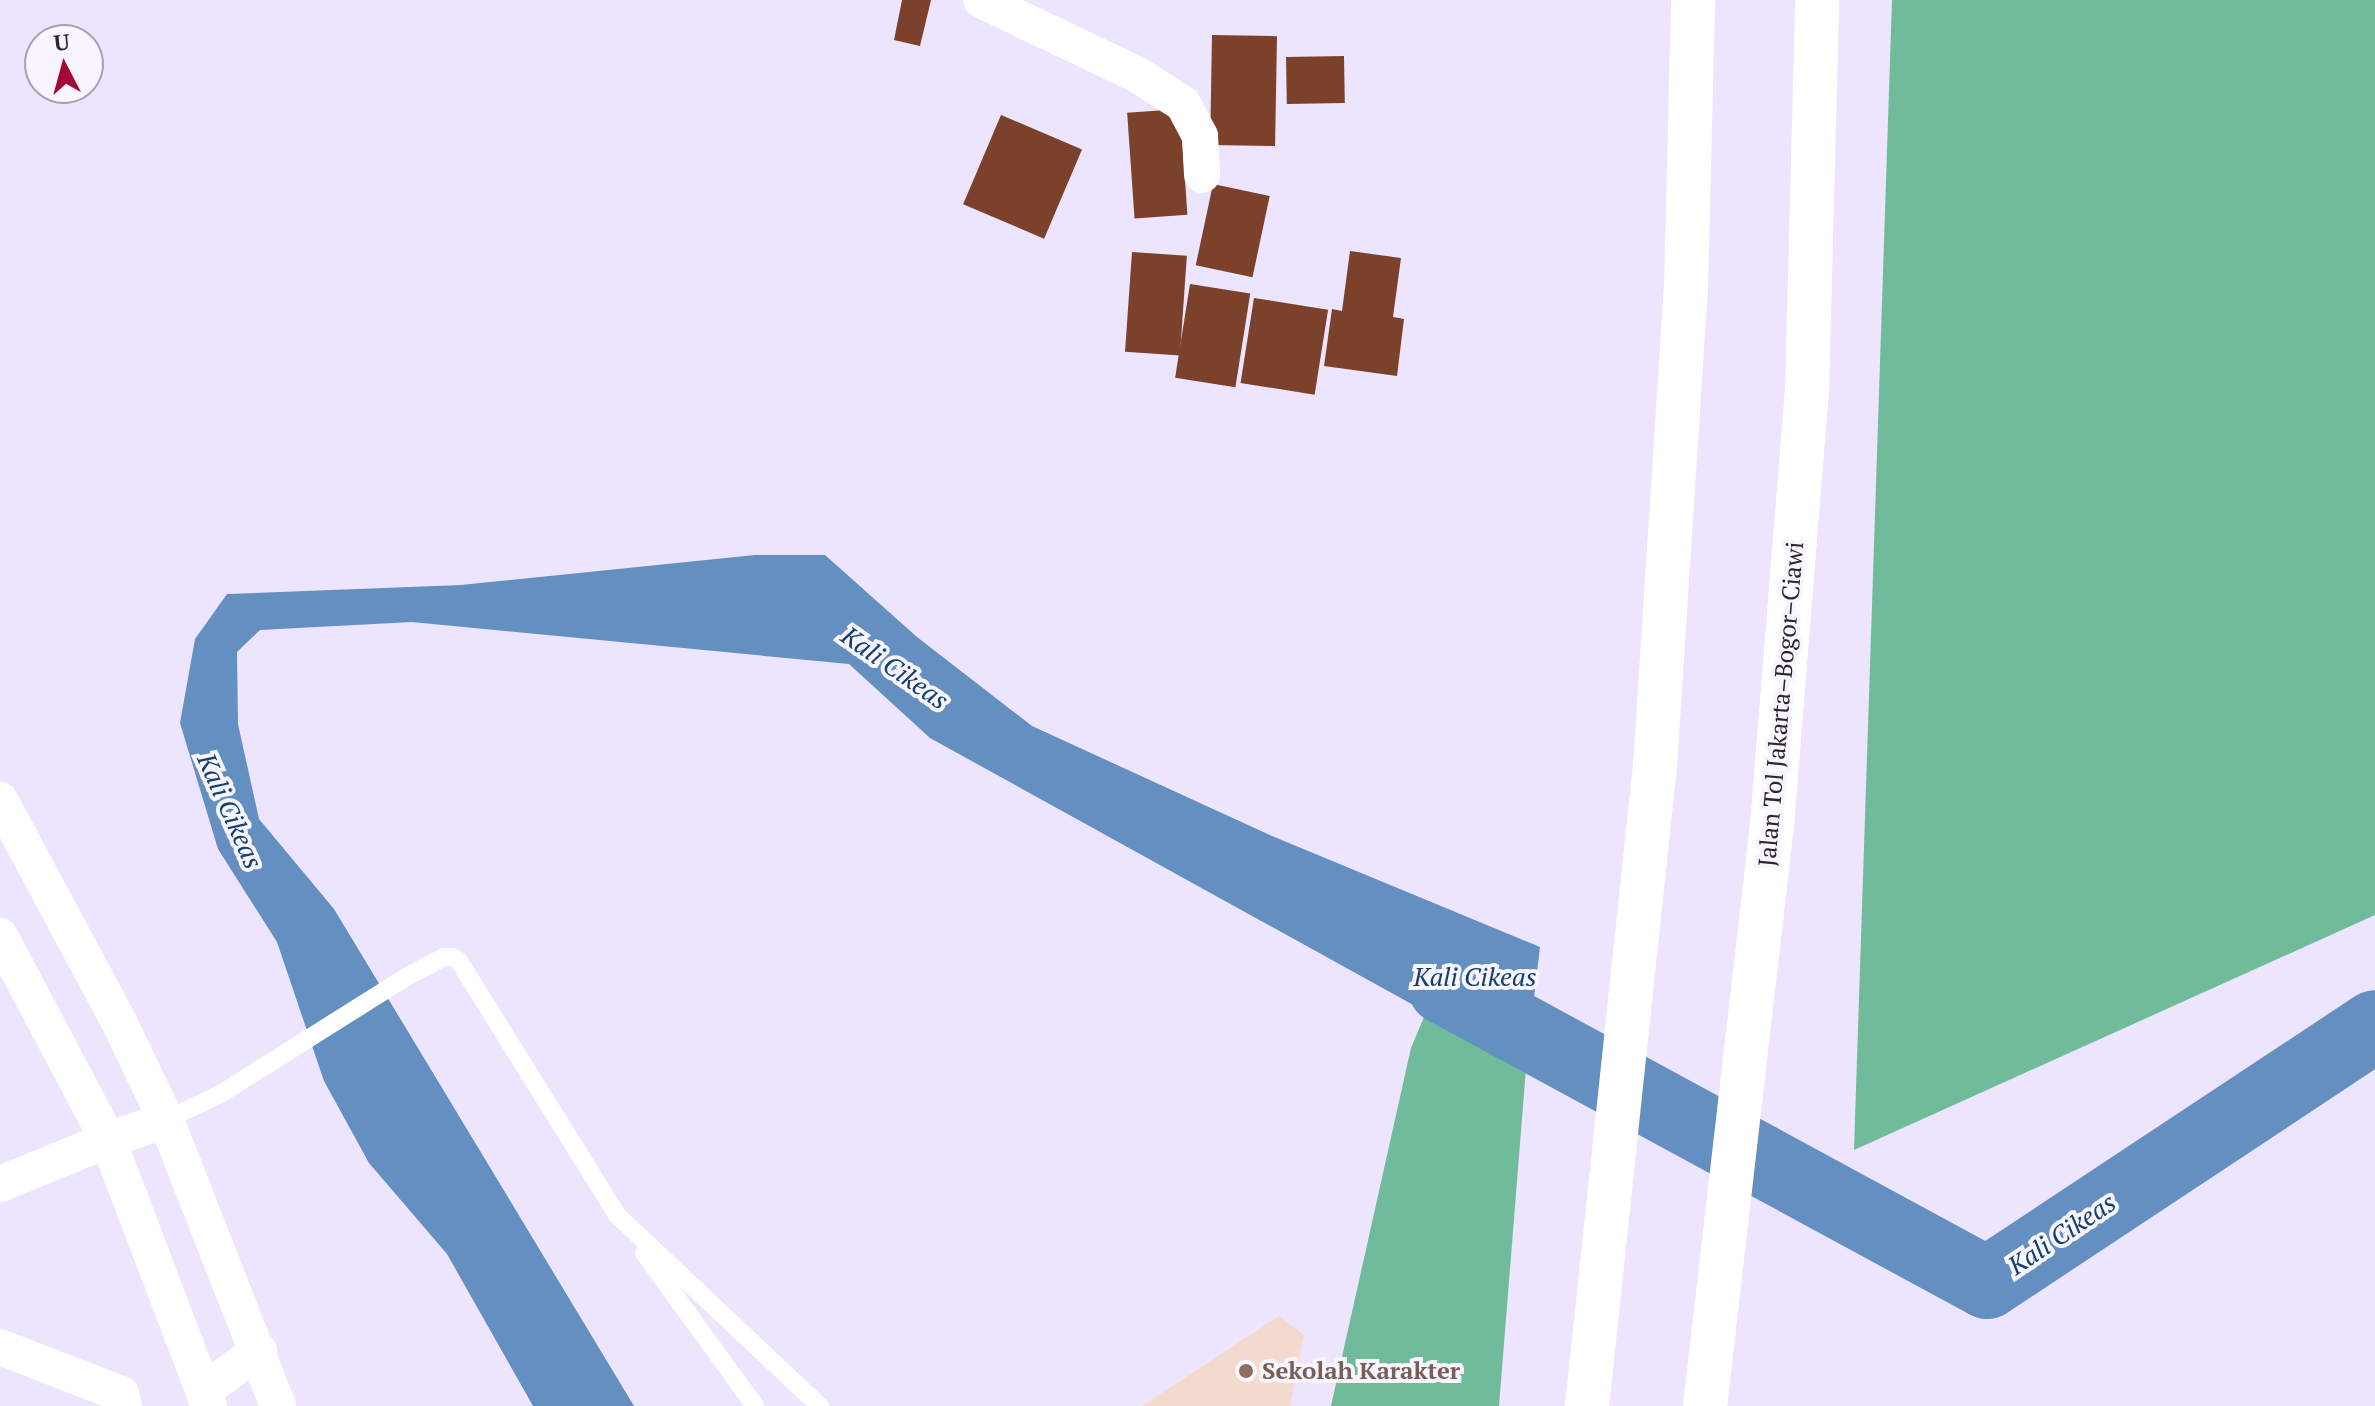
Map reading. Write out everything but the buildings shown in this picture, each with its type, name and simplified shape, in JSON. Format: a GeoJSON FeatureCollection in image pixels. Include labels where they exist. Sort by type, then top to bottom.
{"type":"FeatureCollection","features":[{"type":"Feature","properties":{"kind":"highway"},"geometry":{"type":"LineString","coordinates":[[1587,1406],[1655,766],[1686,289],[1693,0]]}},
{"type":"Feature","properties":{"kind":"highway","name":"Jalan Tol Jakarta–Bogor–Ciawi"},"geometry":{"type":"LineString","coordinates":[[1705,1406],[1772,825],[1807,391],[1817,0]]}},
{"type":"Feature","properties":{"kind":"street"},"geometry":{"type":"LineString","coordinates":[[981,0],[1138,75],[1183,104],[1200,136],[1202,175]]}},
{"type":"Feature","properties":{"kind":"street"},"geometry":{"type":"LineString","coordinates":[[0,800],[120,1024],[166,1120],[278,1406]]}},
{"type":"Feature","properties":{"kind":"street"},"geometry":{"type":"LineString","coordinates":[[0,936],[108,1140],[206,1398],[259,1351]]}},
{"type":"Feature","properties":{"kind":"street"},"geometry":{"type":"LineString","coordinates":[[0,1184],[166,1120]]}},
{"type":"Feature","properties":{"kind":"street"},"geometry":{"type":"LineString","coordinates":[[0,1347],[121,1394],[124,1406]]}},
{"type":"Feature","properties":{"kind":"lane"},"geometry":{"type":"LineString","coordinates":[[166,1120],[222,1093],[406,977],[444,957],[459,961],[617,1215],[755,1406]]}},
{"type":"Feature","properties":{"kind":"lane"},"geometry":{"type":"LineString","coordinates":[[617,1215],[820,1406]]}},
{"type":"Feature","properties":{"kind":"shaded area","name":"Sekolah Karakter"},"geometry":{"type":"Polygon","coordinates":[[[1279,1316],[1304,1335],[1290,1406],[1142,1406],[1279,1316]]]}},
{"type":"Feature","properties":{"kind":"green space"},"geometry":{"type":"Polygon","coordinates":[[[1892,0],[2375,0],[2375,915],[1854,1150],[1892,0]]]}},
{"type":"Feature","properties":{"kind":"green space"},"geometry":{"type":"Polygon","coordinates":[[[1426,1012],[1527,1056],[1499,1406],[1331,1406],[1411,1048],[1426,1012]]]}},
{"type":"Feature","properties":{"kind":"water","name":"Kali Cikeas"},"geometry":{"type":"Polygon","coordinates":[[[755,555],[825,555],[917,637],[1032,726],[1272,836],[1540,947],[1527,1056],[1426,1012],[930,738],[849,664],[412,622],[260,630],[237,652],[238,724],[259,819],[334,909],[634,1406],[533,1406],[447,1254],[369,1163],[324,1081],[277,942],[218,849],[180,723],[195,639],[227,594],[461,585],[755,555]]]}},
{"type":"Feature","properties":{"kind":"waterway","name":"Kali Cikeas"},"geometry":{"type":"LineString","coordinates":[[1444,988],[1987,1283],[2375,1026]]}},
{"type":"Feature","properties":{"kind":"place","name":"Sekolah Karakter"},"geometry":{"type":"Point","coordinates":[1246,1371]}}]}
